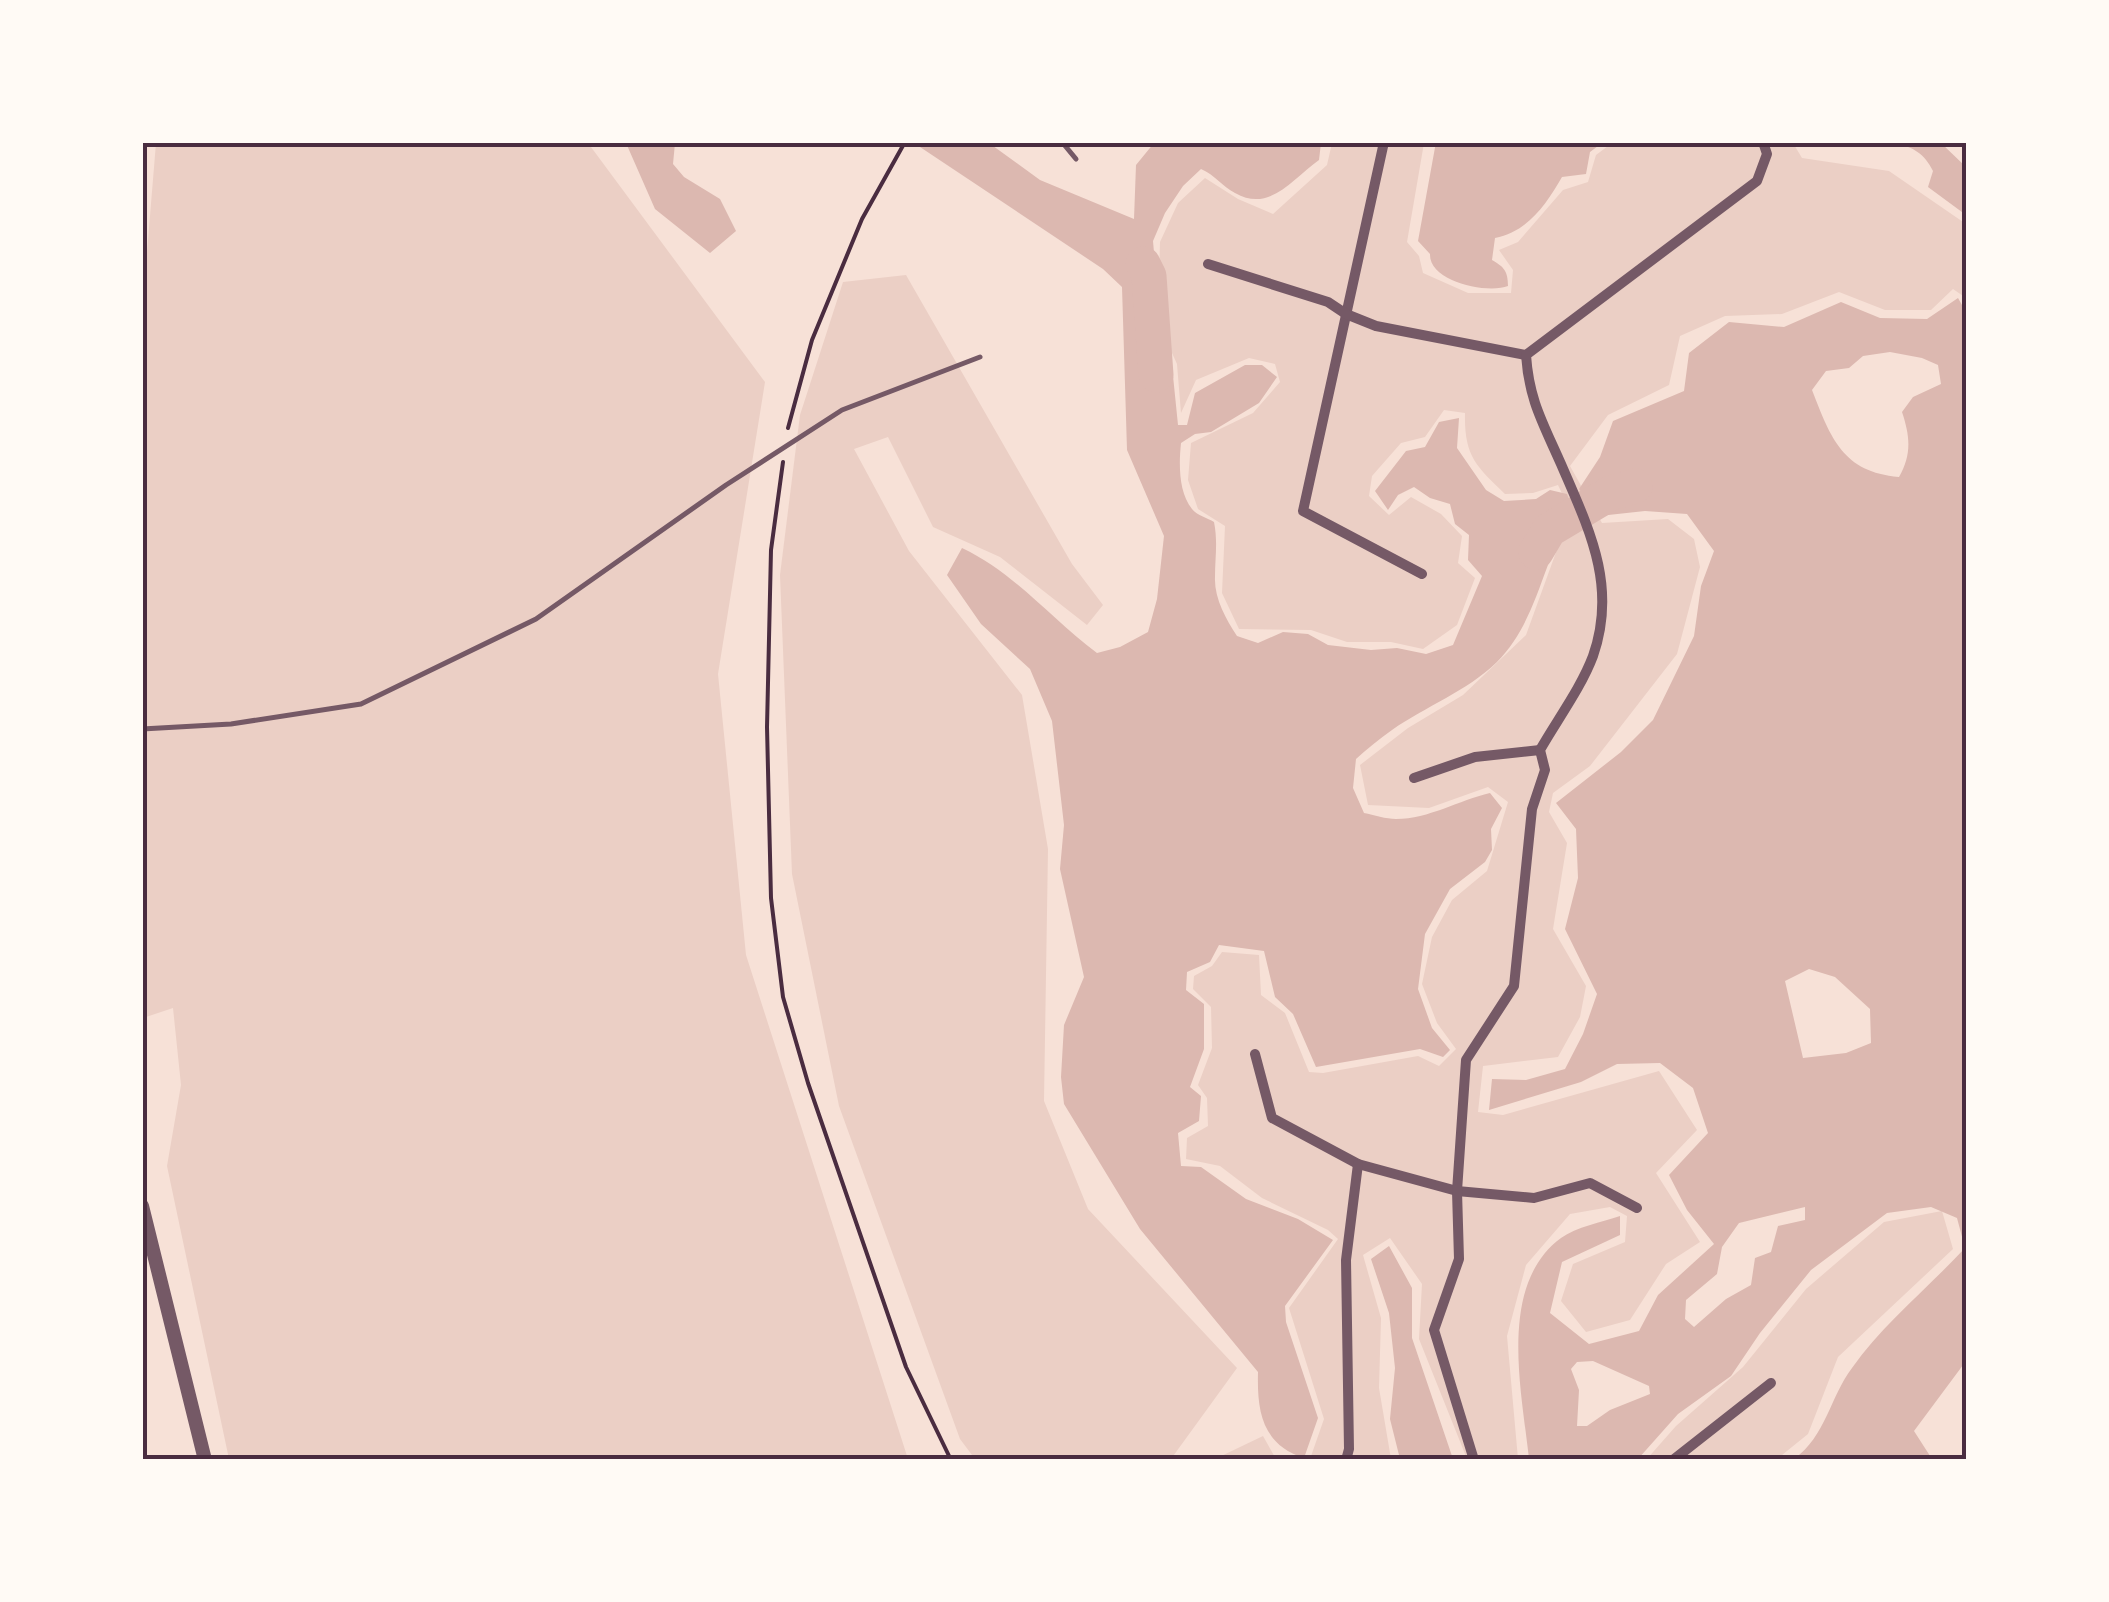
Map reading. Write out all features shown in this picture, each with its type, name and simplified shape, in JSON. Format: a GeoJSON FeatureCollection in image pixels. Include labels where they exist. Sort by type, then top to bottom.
{"type":"FeatureCollection","features":[{"type":"Feature","properties":{"kind":"street"},"geometry":{"type":"LineString","coordinates":[[1384,142],[1303,511],[1422,574]]}},
{"type":"Feature","properties":{"kind":"street"},"geometry":{"type":"LineString","coordinates":[[1208,264],[1328,302],[1376,326],[1526,355],[1757,181],[1767,154],[1763,142]]}},
{"type":"Feature","properties":{"kind":"street"},"geometry":{"type":"LineString","coordinates":[[1474,1460],[1434,1330],[1460,1258],[1456,1191],[1466,1060],[1514,986],[1532,809],[1545,770],[1540,750],[1593,655],[1601,610],[1602,567],[1589,527],[1528,390],[1526,355]]}},
{"type":"Feature","properties":{"kind":"street"},"geometry":{"type":"LineString","coordinates":[[1414,778],[1475,757],[1540,750]]}},
{"type":"Feature","properties":{"kind":"street"},"geometry":{"type":"LineString","coordinates":[[1255,1054],[1272,1118],[1358,1164],[1456,1191],[1534,1198],[1590,1183],[1638,1208]]}},
{"type":"Feature","properties":{"kind":"street"},"geometry":{"type":"LineString","coordinates":[[1346,1460],[1346,1260],[1358,1164]]}},
{"type":"Feature","properties":{"kind":"street"},"geometry":{"type":"LineString","coordinates":[[142,1206],[205,1460]]}},
{"type":"Feature","properties":{"kind":"street"},"geometry":{"type":"LineString","coordinates":[[1673,1460],[1770,1383]]}},
{"type":"Feature","properties":{"kind":"lane"},"geometry":{"type":"LineString","coordinates":[[1062,142],[1076,160]]}},
{"type":"Feature","properties":{"kind":"lane"},"geometry":{"type":"LineString","coordinates":[[142,730],[230,724],[361,704],[536,619],[842,410],[980,357]]}},
{"type":"Feature","properties":{"kind":"path"},"geometry":{"type":"LineString","coordinates":[[905,142],[862,219],[812,340],[785,447],[771,550],[767,727],[771,898],[783,997],[808,1083],[906,1367],[951,1460]]}},
{"type":"Feature","properties":{"kind":"shaded area"},"geometry":{"type":"Polygon","coordinates":[[[1436,142],[1602,143],[1590,152],[1586,174],[1562,177],[1534,216],[1517,230],[1495,238],[1492,260],[1505,270],[1508,286],[1487,288],[1449,279],[1432,264],[1430,254],[1418,241],[1436,142]]]}},
{"type":"Feature","properties":{"kind":"shaded area"},"geometry":{"type":"Polygon","coordinates":[[[156,143],[588,143],[765,382],[718,674],[746,955],[908,1459],[229,1459],[167,1166],[181,1085],[173,1008],[143,1018],[142,313],[156,143]]]}},
{"type":"Feature","properties":{"kind":"shaded area"},"geometry":{"type":"Polygon","coordinates":[[[626,143],[675,143],[673,164],[684,177],[720,199],[736,231],[710,253],[655,209],[626,143]]]}},
{"type":"Feature","properties":{"kind":"shaded area"},"geometry":{"type":"Polygon","coordinates":[[[918,143],[989,143],[1040,180],[1134,219],[1136,165],[1154,143],[1321,143],[1319,160],[1280,191],[1259,199],[1235,193],[1201,169],[1183,186],[1165,213],[1153,241],[1150,328],[1172,366],[1178,425],[1187,425],[1195,393],[1245,365],[1262,365],[1277,377],[1259,403],[1211,432],[1195,434],[1181,443],[1184,494],[1194,511],[1214,522],[1216,593],[1237,636],[1258,643],[1283,632],[1308,634],[1328,645],[1371,650],[1397,648],[1426,654],[1453,645],[1482,576],[1468,560],[1469,535],[1455,524],[1450,504],[1430,498],[1414,487],[1398,495],[1388,510],[1375,491],[1406,451],[1425,447],[1439,422],[1459,418],[1457,448],[1486,490],[1504,501],[1536,499],[1550,490],[1567,494],[1573,510],[1511,646],[1472,682],[1392,730],[1356,759],[1353,788],[1364,813],[1408,818],[1490,793],[1502,808],[1491,829],[1492,850],[1485,862],[1450,889],[1425,934],[1418,989],[1432,1028],[1450,1050],[1443,1057],[1420,1049],[1316,1067],[1293,1014],[1275,997],[1264,951],[1219,945],[1210,962],[1187,972],[1186,990],[1204,1004],[1204,1049],[1190,1087],[1201,1096],[1199,1121],[1178,1133],[1181,1166],[1201,1167],[1246,1199],[1298,1219],[1333,1240],[1285,1306],[1286,1322],[1318,1418],[1304,1458],[1290,1452],[1271,1435],[1261,1413],[1258,1372],[1140,1229],[1064,1104],[1064,1025],[1084,977],[1060,869],[1064,825],[1052,721],[1030,669],[981,624],[947,575],[962,548],[1016,583],[1097,653],[1120,647],[1148,632],[1157,599],[1164,536],[1127,450],[1122,287],[1103,269],[918,143]]]}},
{"type":"Feature","properties":{"kind":"shaded area"},"geometry":{"type":"Polygon","coordinates":[[[1332,143],[1424,143],[1407,242],[1419,256],[1423,273],[1468,293],[1511,293],[1513,270],[1499,250],[1518,242],[1563,190],[1588,182],[1596,155],[1612,143],[1793,143],[1802,158],[1889,171],[1966,224],[1966,298],[1953,289],[1931,310],[1885,310],[1839,292],[1782,314],[1725,316],[1680,336],[1669,385],[1608,415],[1570,466],[1602,523],[1668,519],[1694,539],[1700,567],[1677,654],[1590,766],[1553,793],[1549,812],[1567,843],[1553,929],[1586,986],[1580,1017],[1558,1057],[1483,1066],[1478,1112],[1503,1115],[1659,1071],[1697,1130],[1656,1173],[1700,1242],[1666,1264],[1630,1320],[1586,1332],[1561,1301],[1573,1264],[1625,1242],[1627,1216],[1610,1207],[1570,1214],[1526,1265],[1507,1336],[1518,1459],[1467,1459],[1419,1339],[1422,1284],[1390,1238],[1363,1255],[1381,1318],[1379,1388],[1391,1459],[1310,1459],[1324,1419],[1289,1308],[1338,1239],[1328,1230],[1262,1198],[1220,1166],[1186,1159],[1187,1138],[1208,1126],[1207,1098],[1198,1085],[1212,1048],[1211,1007],[1193,989],[1194,976],[1212,966],[1222,952],[1259,955],[1261,995],[1285,1013],[1309,1072],[1323,1073],[1418,1056],[1439,1066],[1456,1049],[1437,1023],[1422,984],[1432,937],[1452,900],[1487,871],[1508,802],[1488,787],[1429,808],[1368,805],[1360,765],[1408,728],[1463,695],[1526,635],[1559,544],[1576,523],[1558,485],[1533,493],[1505,494],[1474,459],[1467,440],[1465,413],[1444,410],[1425,437],[1401,443],[1372,476],[1369,496],[1389,515],[1411,497],[1441,514],[1462,536],[1458,563],[1475,578],[1457,625],[1423,649],[1391,642],[1347,642],[1311,630],[1239,629],[1222,593],[1225,526],[1198,509],[1188,480],[1191,443],[1253,413],[1280,382],[1275,364],[1249,358],[1196,380],[1181,413],[1177,364],[1158,322],[1160,242],[1178,203],[1205,178],[1238,199],[1273,214],[1327,165],[1332,143]]]}},
{"type":"Feature","properties":{"kind":"shaded area"},"geometry":{"type":"Polygon","coordinates":[[[1896,143],[1941,143],[1966,167],[1966,215],[1928,187],[1933,171],[1922,156],[1896,143]]]}},
{"type":"Feature","properties":{"kind":"shaded area"},"geometry":{"type":"Polygon","coordinates":[[[906,275],[1072,564],[1103,605],[1087,625],[1000,557],[933,527],[888,437],[854,449],[909,551],[1022,695],[1048,849],[1044,1101],[1088,1209],[1237,1368],[1171,1459],[975,1459],[960,1439],[839,1106],[792,874],[780,575],[800,415],[843,282],[906,275]]]}},
{"type":"Feature","properties":{"kind":"shaded area"},"geometry":{"type":"Polygon","coordinates":[[[1958,298],[1966,312],[1966,1361],[1914,1431],[1932,1459],[1794,1459],[1821,1428],[1845,1379],[1864,1352],[1965,1248],[1957,1218],[1931,1207],[1887,1213],[1811,1270],[1731,1376],[1678,1414],[1638,1459],[1529,1459],[1518,1341],[1528,1283],[1541,1258],[1567,1234],[1620,1216],[1620,1235],[1562,1262],[1550,1313],[1589,1344],[1639,1331],[1658,1295],[1714,1244],[1687,1210],[1669,1175],[1708,1133],[1693,1088],[1660,1063],[1617,1064],[1581,1082],[1489,1110],[1492,1079],[1526,1080],[1565,1069],[1583,1034],[1597,994],[1565,929],[1578,878],[1576,829],[1556,803],[1621,752],[1653,720],[1694,636],[1701,586],[1714,551],[1687,514],[1645,511],[1599,516],[1579,489],[1600,457],[1613,421],[1684,391],[1689,353],[1729,322],[1784,327],[1841,302],[1880,318],[1927,319],[1958,298]],[[1890,352],[1863,356],[1849,368],[1826,371],[1812,390],[1833,438],[1852,460],[1880,474],[1899,477],[1908,445],[1902,412],[1913,397],[1941,384],[1938,365],[1890,352]],[[1809,969],[1785,981],[1803,1058],[1846,1053],[1871,1043],[1870,1009],[1835,977],[1809,969]],[[1805,1207],[1739,1223],[1722,1247],[1717,1274],[1686,1300],[1685,1319],[1694,1327],[1726,1299],[1751,1285],[1755,1258],[1771,1252],[1778,1226],[1805,1220],[1805,1207]],[[1593,1361],[1577,1362],[1571,1369],[1579,1390],[1577,1426],[1587,1426],[1610,1410],[1650,1394],[1649,1386],[1593,1361]]]}},
{"type":"Feature","properties":{"kind":"shaded area"},"geometry":{"type":"Polygon","coordinates":[[[1942,1211],[1953,1249],[1838,1357],[1808,1434],[1777,1459],[1646,1460],[1676,1426],[1743,1367],[1806,1289],[1884,1222],[1942,1211]]]}},
{"type":"Feature","properties":{"kind":"shaded area"},"geometry":{"type":"Polygon","coordinates":[[[1389,1246],[1412,1288],[1412,1338],[1453,1459],[1400,1459],[1390,1419],[1395,1368],[1389,1313],[1371,1259],[1389,1246]]]}},
{"type":"Feature","properties":{"kind":"shaded area"},"geometry":{"type":"Polygon","coordinates":[[[1263,1436],[1276,1459],[1215,1459],[1263,1436]]]}},
{"type":"Feature","properties":{"kind":"waterway"},"geometry":{"type":"LineString","coordinates":[[1143,264],[1149,276],[1156,375]]}},
{"type":"Feature","properties":{"kind":"waterway"},"geometry":{"type":"LineString","coordinates":[[1536,552],[1549,530],[1611,493],[1635,486]]}}]}
